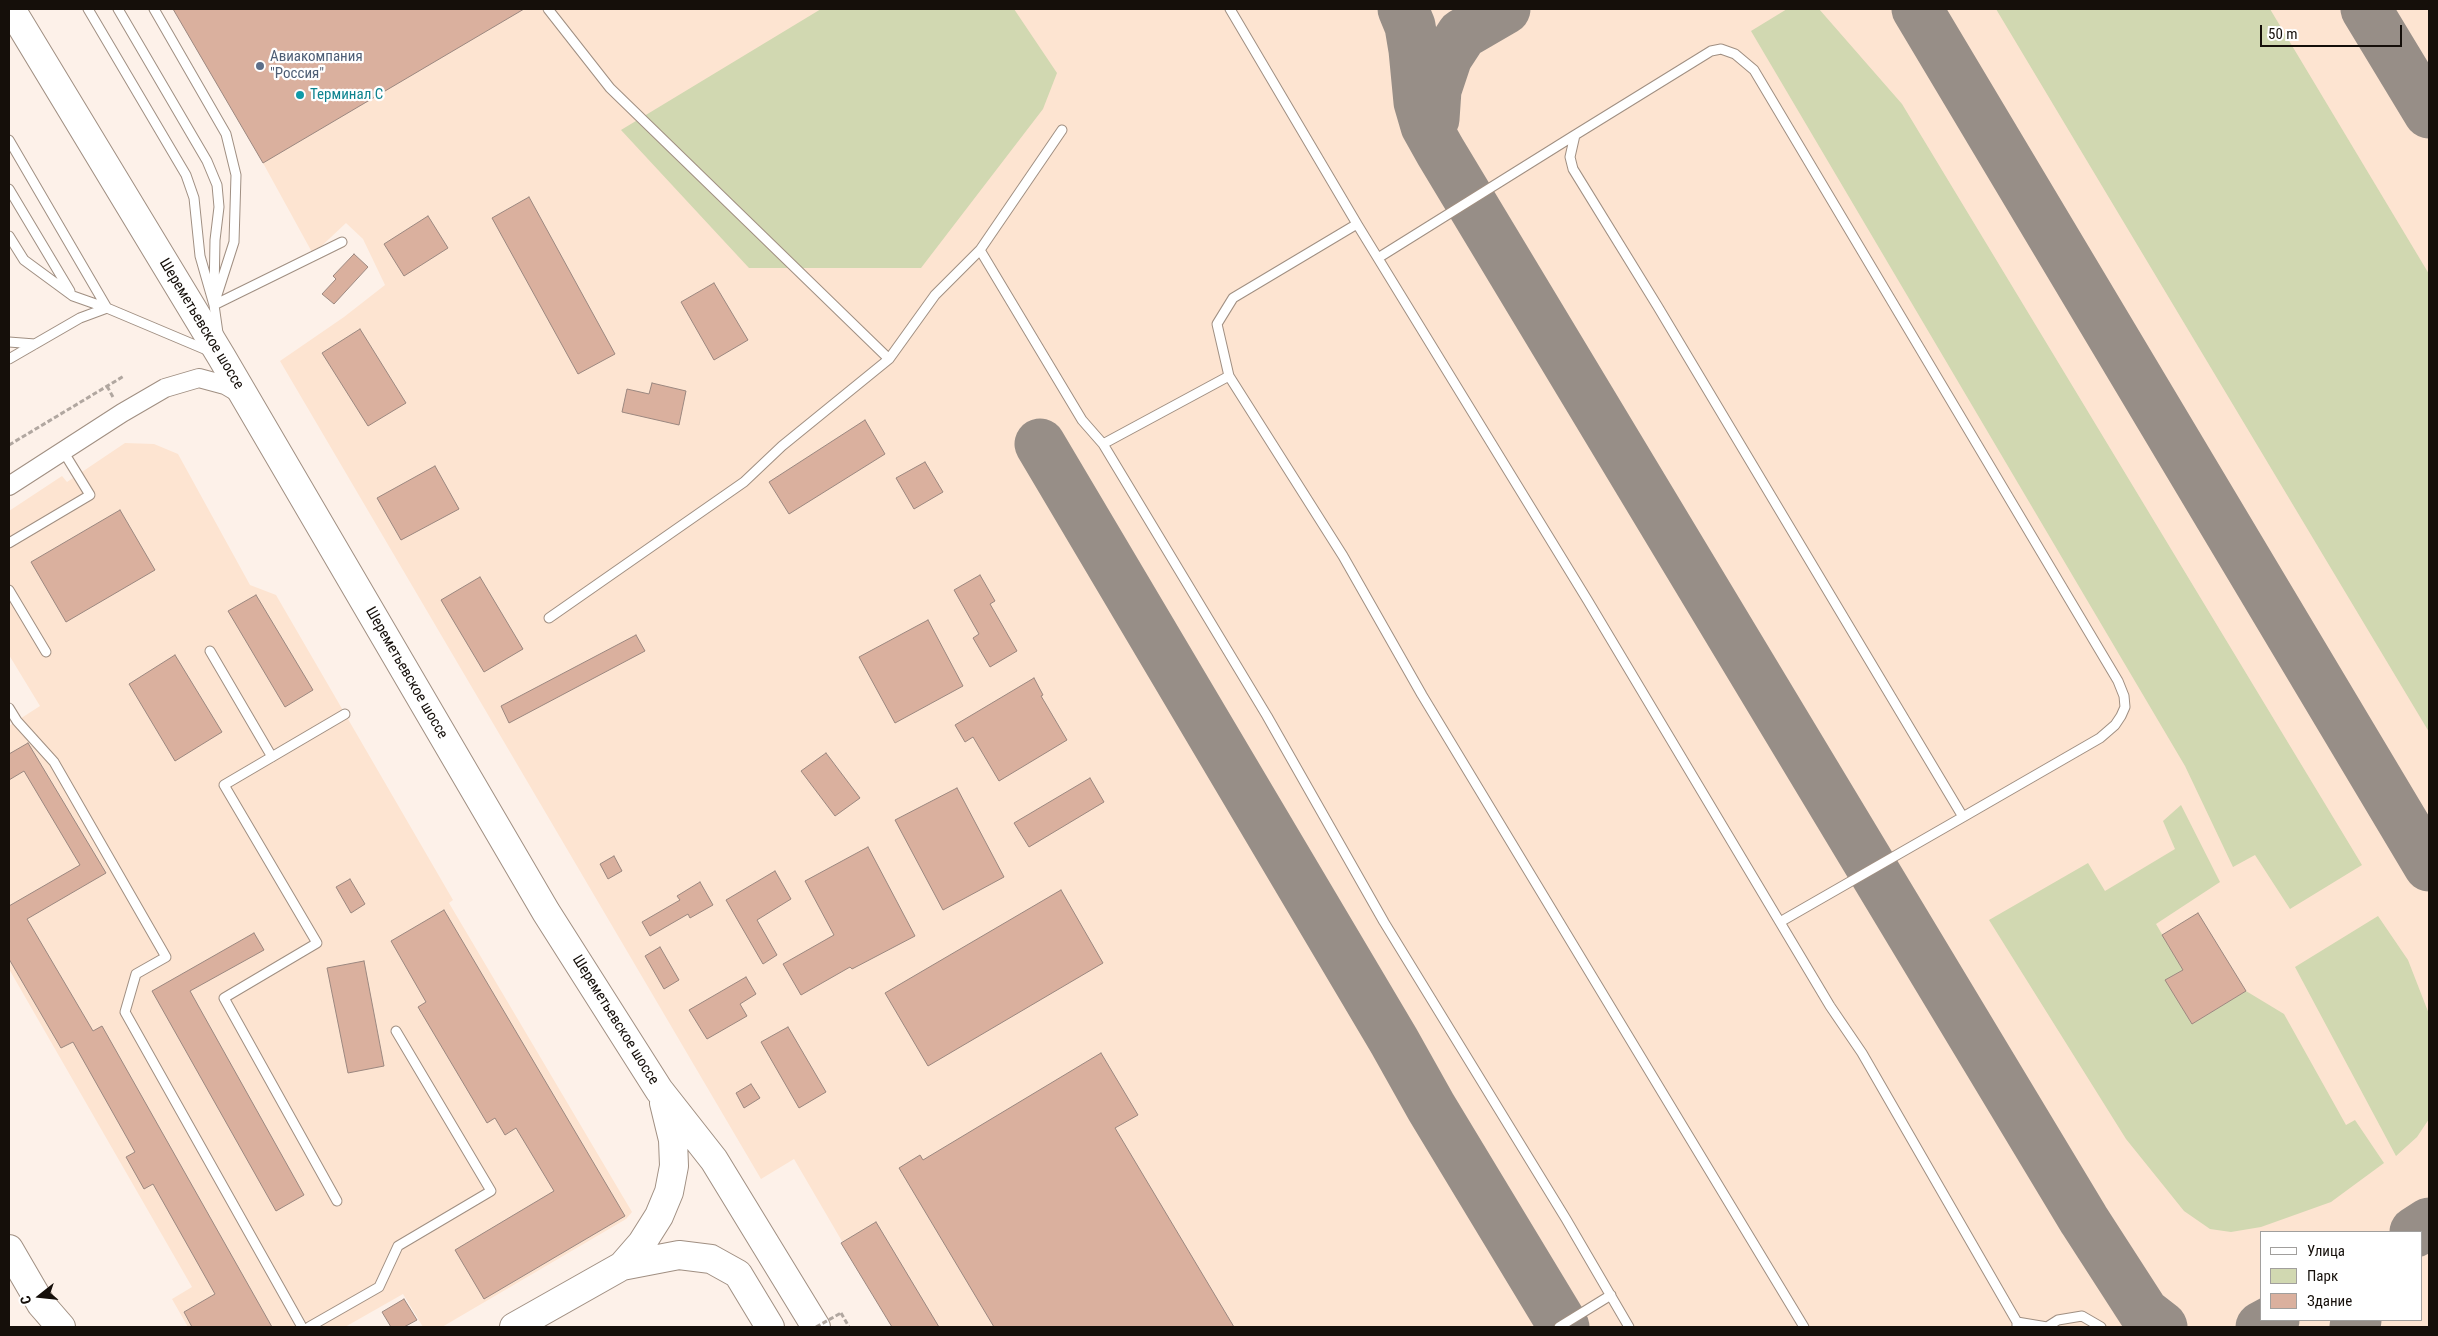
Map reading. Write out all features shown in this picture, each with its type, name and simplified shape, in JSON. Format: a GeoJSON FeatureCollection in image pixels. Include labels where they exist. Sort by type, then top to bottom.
{"type":"FeatureCollection","features":[{"type":"Feature","properties":{"kind":"main road","name":"Шереметьевское шоссе"},"geometry":{"type":"LineString","coordinates":[[12,9],[244,396],[546,912],[659,1090],[714,1160],[816,1327]]}},
{"type":"Feature","properties":{"kind":"main road"},"geometry":{"type":"LineString","coordinates":[[622,1266],[642,1242],[659,1216],[669,1192],[674,1166],[673,1140],[669,1115],[659,1090]]}},
{"type":"Feature","properties":{"kind":"main road"},"geometry":{"type":"LineString","coordinates":[[9,1249],[41,1304],[61,1327]]}},
{"type":"Feature","properties":{"kind":"main road"},"geometry":{"type":"LineString","coordinates":[[514,1327],[622,1266],[680,1255],[712,1259],[738,1274],[770,1327]]}},
{"type":"Feature","properties":{"kind":"street"},"geometry":{"type":"LineString","coordinates":[[9,486],[135,405],[165,388],[199,378],[225,385],[244,396]]}},
{"type":"Feature","properties":{"kind":"lane"},"geometry":{"type":"LineString","coordinates":[[88,9],[186,175],[194,198],[200,256],[214,304]]}},
{"type":"Feature","properties":{"kind":"lane"},"geometry":{"type":"LineString","coordinates":[[9,236],[24,260],[73,296],[107,308],[220,356],[214,304],[215,240],[219,207],[217,185],[207,161],[118,9]]}},
{"type":"Feature","properties":{"kind":"lane"},"geometry":{"type":"LineString","coordinates":[[154,9],[226,134],[236,175],[234,242],[214,304]]}},
{"type":"Feature","properties":{"kind":"lane"},"geometry":{"type":"LineString","coordinates":[[548,9],[610,88],[889,359]]}},
{"type":"Feature","properties":{"kind":"lane"},"geometry":{"type":"LineString","coordinates":[[1230,9],[1357,224],[1588,601],[1830,1006],[1862,1053],[2017,1324],[2047,1327],[2058,1320],[2082,1316],[2101,1327]]}},
{"type":"Feature","properties":{"kind":"lane"},"geometry":{"type":"LineString","coordinates":[[1378,258],[1711,51],[1721,49],[1735,54],[1754,70],[2118,681],[2124,696],[2125,707],[2115,725],[2100,738],[1780,922]]}},
{"type":"Feature","properties":{"kind":"lane"},"geometry":{"type":"LineString","coordinates":[[549,618],[744,482],[782,446],[889,359],[935,295],[980,250],[1062,130]]}},
{"type":"Feature","properties":{"kind":"lane"},"geometry":{"type":"LineString","coordinates":[[1575,136],[1570,157],[1573,169],[1589,198],[1658,307],[1962,817]]}},
{"type":"Feature","properties":{"kind":"lane"},"geometry":{"type":"LineString","coordinates":[[9,140],[107,308]]}},
{"type":"Feature","properties":{"kind":"lane"},"geometry":{"type":"LineString","coordinates":[[9,188],[73,296]]}},
{"type":"Feature","properties":{"kind":"lane"},"geometry":{"type":"LineString","coordinates":[[1357,224],[1232,298],[1217,324],[1229,376],[1343,556],[1510,841],[1804,1327]]}},
{"type":"Feature","properties":{"kind":"lane"},"geometry":{"type":"LineString","coordinates":[[214,304],[342,242]]}},
{"type":"Feature","properties":{"kind":"lane"},"geometry":{"type":"LineString","coordinates":[[980,250],[1082,420],[1103,444],[1267,716],[1384,922],[1447,1022],[1629,1327]]}},
{"type":"Feature","properties":{"kind":"lane"},"geometry":{"type":"LineString","coordinates":[[9,359],[80,318],[107,308]]}},
{"type":"Feature","properties":{"kind":"lane"},"geometry":{"type":"LineString","coordinates":[[9,342],[35,344]]}},
{"type":"Feature","properties":{"kind":"lane"},"geometry":{"type":"LineString","coordinates":[[1103,444],[1229,376]]}},
{"type":"Feature","properties":{"kind":"lane"},"geometry":{"type":"LineString","coordinates":[[9,543],[90,495],[64,451]]}},
{"type":"Feature","properties":{"kind":"lane"},"geometry":{"type":"LineString","coordinates":[[9,590],[46,652]]}},
{"type":"Feature","properties":{"kind":"lane"},"geometry":{"type":"LineString","coordinates":[[210,651],[272,756]]}},
{"type":"Feature","properties":{"kind":"lane"},"geometry":{"type":"LineString","coordinates":[[9,708],[17,721],[54,762],[166,957],[136,974],[126,1012],[302,1327]]}},
{"type":"Feature","properties":{"kind":"lane"},"geometry":{"type":"LineString","coordinates":[[337,1201],[224,998],[317,943],[224,785],[345,714]]}},
{"type":"Feature","properties":{"kind":"lane"},"geometry":{"type":"LineString","coordinates":[[309,1327],[379,1288],[398,1246],[491,1191],[396,1031]]}},
{"type":"Feature","properties":{"kind":"lane"},"geometry":{"type":"LineString","coordinates":[[1559,1327],[1611,1295]]}},
{"type":"Feature","properties":{"kind":"path"},"geometry":{"type":"LineString","coordinates":[[9,445],[124,376]]}},
{"type":"Feature","properties":{"kind":"path"},"geometry":{"type":"LineString","coordinates":[[107,386],[115,400]]}},
{"type":"Feature","properties":{"kind":"path"},"geometry":{"type":"LineString","coordinates":[[816,1327],[840,1313],[849,1327]]}},
{"type":"Feature","properties":{"kind":"shaded area"},"geometry":{"type":"Polygon","coordinates":[[[173,9],[2429,9],[2429,1327],[892,1327],[794,1159],[761,1179],[280,361],[344,317],[385,285],[363,239],[346,223],[313,254],[263,163],[173,9]]]}},
{"type":"Feature","properties":{"kind":"shaded area"},"geometry":{"type":"Polygon","coordinates":[[[125,443],[154,444],[178,454],[250,585],[276,595],[453,900],[449,903],[632,1212],[626,1219],[442,1327],[423,1327],[403,1294],[345,1327],[188,1327],[172,1299],[192,1287],[9,969],[9,726],[40,706],[9,655],[9,511],[62,476],[67,482],[125,443]]]}},
{"type":"Feature","properties":{"kind":"green space"},"geometry":{"type":"Polygon","coordinates":[[[821,9],[1014,9],[1057,73],[1043,109],[921,268],[749,268],[621,130],[821,9]]]}},
{"type":"Feature","properties":{"kind":"green space"},"geometry":{"type":"Polygon","coordinates":[[[1787,9],[1819,9],[1902,104],[2362,865],[2290,909],[2255,855],[2233,867],[2185,766],[1751,31],[1787,9]]]}},
{"type":"Feature","properties":{"kind":"green space"},"geometry":{"type":"Polygon","coordinates":[[[1996,9],[2270,9],[2429,274],[2429,732],[1996,9]]]}},
{"type":"Feature","properties":{"kind":"green space"},"geometry":{"type":"Polygon","coordinates":[[[2181,805],[2220,882],[2156,924],[2183,970],[2166,980],[2192,1024],[2246,991],[2284,1014],[2346,1125],[2355,1120],[2384,1163],[2331,1202],[2261,1227],[2231,1232],[2210,1229],[2184,1211],[2126,1139],[1989,920],[2088,863],[2105,891],[2175,849],[2163,821],[2181,805]]]}},
{"type":"Feature","properties":{"kind":"green space"},"geometry":{"type":"Polygon","coordinates":[[[2378,916],[2408,960],[2429,1014],[2429,1119],[2417,1137],[2396,1156],[2295,967],[2378,916]]]}},
{"type":"Feature","properties":{"kind":"building","name":"Терминал C"},"geometry":{"type":"Polygon","coordinates":[[[173,9],[524,9],[263,163],[173,9]]]}},
{"type":"Feature","properties":{"kind":"building"},"geometry":{"type":"Polygon","coordinates":[[[529,197],[615,354],[578,374],[492,218],[529,197]]]}},
{"type":"Feature","properties":{"kind":"building"},"geometry":{"type":"Polygon","coordinates":[[[428,216],[448,248],[404,276],[384,244],[428,216]]]}},
{"type":"Feature","properties":{"kind":"building"},"geometry":{"type":"Polygon","coordinates":[[[354,254],[368,267],[334,304],[322,294],[336,279],[333,276],[354,254]]]}},
{"type":"Feature","properties":{"kind":"building"},"geometry":{"type":"Polygon","coordinates":[[[714,283],[748,340],[714,360],[681,302],[714,283]]]}},
{"type":"Feature","properties":{"kind":"building"},"geometry":{"type":"Polygon","coordinates":[[[360,329],[406,403],[368,426],[322,353],[360,329]]]}},
{"type":"Feature","properties":{"kind":"building"},"geometry":{"type":"Polygon","coordinates":[[[652,383],[686,391],[679,425],[622,412],[627,389],[649,394],[652,383]]]}},
{"type":"Feature","properties":{"kind":"building"},"geometry":{"type":"Polygon","coordinates":[[[865,420],[885,454],[789,514],[769,482],[865,420]]]}},
{"type":"Feature","properties":{"kind":"building"},"geometry":{"type":"Polygon","coordinates":[[[925,462],[943,492],[914,509],[896,478],[925,462]]]}},
{"type":"Feature","properties":{"kind":"building"},"geometry":{"type":"Polygon","coordinates":[[[435,466],[459,509],[401,540],[377,498],[435,466]]]}},
{"type":"Feature","properties":{"kind":"building"},"geometry":{"type":"Polygon","coordinates":[[[120,510],[155,570],[66,622],[31,562],[120,510]]]}},
{"type":"Feature","properties":{"kind":"building"},"geometry":{"type":"Polygon","coordinates":[[[980,575],[995,601],[990,604],[1017,651],[990,667],[973,638],[979,634],[954,590],[980,575]]]}},
{"type":"Feature","properties":{"kind":"building"},"geometry":{"type":"Polygon","coordinates":[[[480,577],[523,649],[484,672],[441,600],[480,577]]]}},
{"type":"Feature","properties":{"kind":"building"},"geometry":{"type":"Polygon","coordinates":[[[256,595],[313,690],[285,707],[228,611],[256,595]]]}},
{"type":"Feature","properties":{"kind":"building"},"geometry":{"type":"Polygon","coordinates":[[[928,620],[963,686],[895,723],[859,657],[928,620]]]}},
{"type":"Feature","properties":{"kind":"building"},"geometry":{"type":"Polygon","coordinates":[[[636,635],[645,651],[509,723],[501,706],[636,635]]]}},
{"type":"Feature","properties":{"kind":"building"},"geometry":{"type":"Polygon","coordinates":[[[175,655],[222,732],[175,761],[129,684],[175,655]]]}},
{"type":"Feature","properties":{"kind":"building"},"geometry":{"type":"Polygon","coordinates":[[[1034,678],[1043,695],[1041,696],[1067,740],[999,781],[973,737],[965,742],[955,725],[1034,678]]]}},
{"type":"Feature","properties":{"kind":"building"},"geometry":{"type":"Polygon","coordinates":[[[28,743],[106,873],[27,919],[93,1031],[102,1026],[272,1327],[192,1327],[184,1312],[215,1294],[153,1184],[144,1189],[126,1157],[135,1152],[73,1042],[61,1048],[9,959],[9,906],[80,865],[24,771],[9,780],[9,754],[28,743]]]}},
{"type":"Feature","properties":{"kind":"building"},"geometry":{"type":"Polygon","coordinates":[[[826,753],[860,798],[835,816],[801,771],[826,753]]]}},
{"type":"Feature","properties":{"kind":"building"},"geometry":{"type":"Polygon","coordinates":[[[1090,778],[1104,802],[1029,847],[1014,823],[1090,778]]]}},
{"type":"Feature","properties":{"kind":"building"},"geometry":{"type":"Polygon","coordinates":[[[957,788],[1004,877],[943,910],[895,820],[957,788]]]}},
{"type":"Feature","properties":{"kind":"building"},"geometry":{"type":"Polygon","coordinates":[[[868,847],[915,936],[852,969],[850,967],[801,995],[783,964],[834,935],[805,881],[868,847]]]}},
{"type":"Feature","properties":{"kind":"building"},"geometry":{"type":"Polygon","coordinates":[[[614,856],[622,871],[608,879],[600,864],[614,856]]]}},
{"type":"Feature","properties":{"kind":"building"},"geometry":{"type":"Polygon","coordinates":[[[775,871],[791,899],[757,920],[777,955],[763,964],[726,900],[775,871]]]}},
{"type":"Feature","properties":{"kind":"building"},"geometry":{"type":"Polygon","coordinates":[[[350,879],[365,904],[351,913],[336,887],[350,879]]]}},
{"type":"Feature","properties":{"kind":"building"},"geometry":{"type":"Polygon","coordinates":[[[700,882],[713,905],[690,918],[688,914],[650,936],[642,922],[680,900],[677,896],[700,882]]]}},
{"type":"Feature","properties":{"kind":"building"},"geometry":{"type":"Polygon","coordinates":[[[1061,890],[1103,963],[928,1066],[885,993],[1061,890]]]}},
{"type":"Feature","properties":{"kind":"building"},"geometry":{"type":"Polygon","coordinates":[[[444,910],[625,1216],[484,1299],[455,1250],[554,1191],[516,1128],[505,1135],[495,1118],[487,1123],[418,1007],[426,1002],[391,941],[444,910]]]}},
{"type":"Feature","properties":{"kind":"building"},"geometry":{"type":"Polygon","coordinates":[[[2198,913],[2246,991],[2192,1024],[2165,980],[2183,970],[2162,935],[2198,913]]]}},
{"type":"Feature","properties":{"kind":"building"},"geometry":{"type":"Polygon","coordinates":[[[254,933],[264,950],[190,991],[304,1195],[276,1211],[152,991],[254,933]]]}},
{"type":"Feature","properties":{"kind":"building"},"geometry":{"type":"Polygon","coordinates":[[[660,947],[679,980],[664,989],[645,956],[660,947]]]}},
{"type":"Feature","properties":{"kind":"building"},"geometry":{"type":"Polygon","coordinates":[[[364,961],[384,1066],[348,1073],[327,968],[364,961]]]}},
{"type":"Feature","properties":{"kind":"building"},"geometry":{"type":"Polygon","coordinates":[[[746,977],[756,994],[740,1004],[747,1016],[707,1039],[689,1010],[746,977]]]}},
{"type":"Feature","properties":{"kind":"building"},"geometry":{"type":"Polygon","coordinates":[[[788,1027],[826,1092],[799,1108],[761,1042],[788,1027]]]}},
{"type":"Feature","properties":{"kind":"building"},"geometry":{"type":"Polygon","coordinates":[[[1101,1053],[1138,1115],[1115,1128],[1234,1327],[994,1327],[899,1168],[920,1155],[923,1160],[1101,1053]]]}},
{"type":"Feature","properties":{"kind":"building"},"geometry":{"type":"Polygon","coordinates":[[[751,1084],[760,1098],[744,1108],[736,1093],[751,1084]]]}},
{"type":"Feature","properties":{"kind":"building"},"geometry":{"type":"Polygon","coordinates":[[[876,1222],[939,1327],[892,1327],[841,1243],[876,1222]]]}},
{"type":"Feature","properties":{"kind":"building"},"geometry":{"type":"Polygon","coordinates":[[[404,1299],[417,1320],[404,1327],[391,1327],[382,1312],[404,1299]]]}},
{"type":"Feature","properties":{"kind":"taxiway"},"geometry":{"type":"LineString","coordinates":[[1403,9],[1410,26],[1419,102],[1426,126],[1440,151],[2084,1220],[2144,1313],[2162,1327]]}},
{"type":"Feature","properties":{"kind":"taxiway"},"geometry":{"type":"LineString","coordinates":[[1434,119],[1436,90],[1447,57],[1462,34],[1505,9]]}},
{"type":"Feature","properties":{"kind":"taxiway"},"geometry":{"type":"LineString","coordinates":[[1917,9],[2429,866]]}},
{"type":"Feature","properties":{"kind":"taxiway"},"geometry":{"type":"LineString","coordinates":[[2366,9],[2429,113]]}},
{"type":"Feature","properties":{"kind":"taxiway"},"geometry":{"type":"LineString","coordinates":[[1040,444],[1394,1041],[1431,1107],[1564,1327]]}},
{"type":"Feature","properties":{"kind":"taxiway"},"geometry":{"type":"LineString","coordinates":[[2417,1231],[2429,1223]]}},
{"type":"Feature","properties":{"kind":"taxiway"},"geometry":{"type":"LineString","coordinates":[[2261,1327],[2272,1321]]}},
{"type":"Feature","properties":{"kind":"taxiway"},"geometry":{"type":"LineString","coordinates":[[2355,1327],[2356,1321]]}},
{"type":"Feature","properties":{"kind":"place","name":"Авиакомпания \"Россия\""},"geometry":{"type":"Point","coordinates":[260,66]}},
{"type":"Feature","properties":{"kind":"place","name":"Терминал C"},"geometry":{"type":"Point","coordinates":[300,95]}}]}
